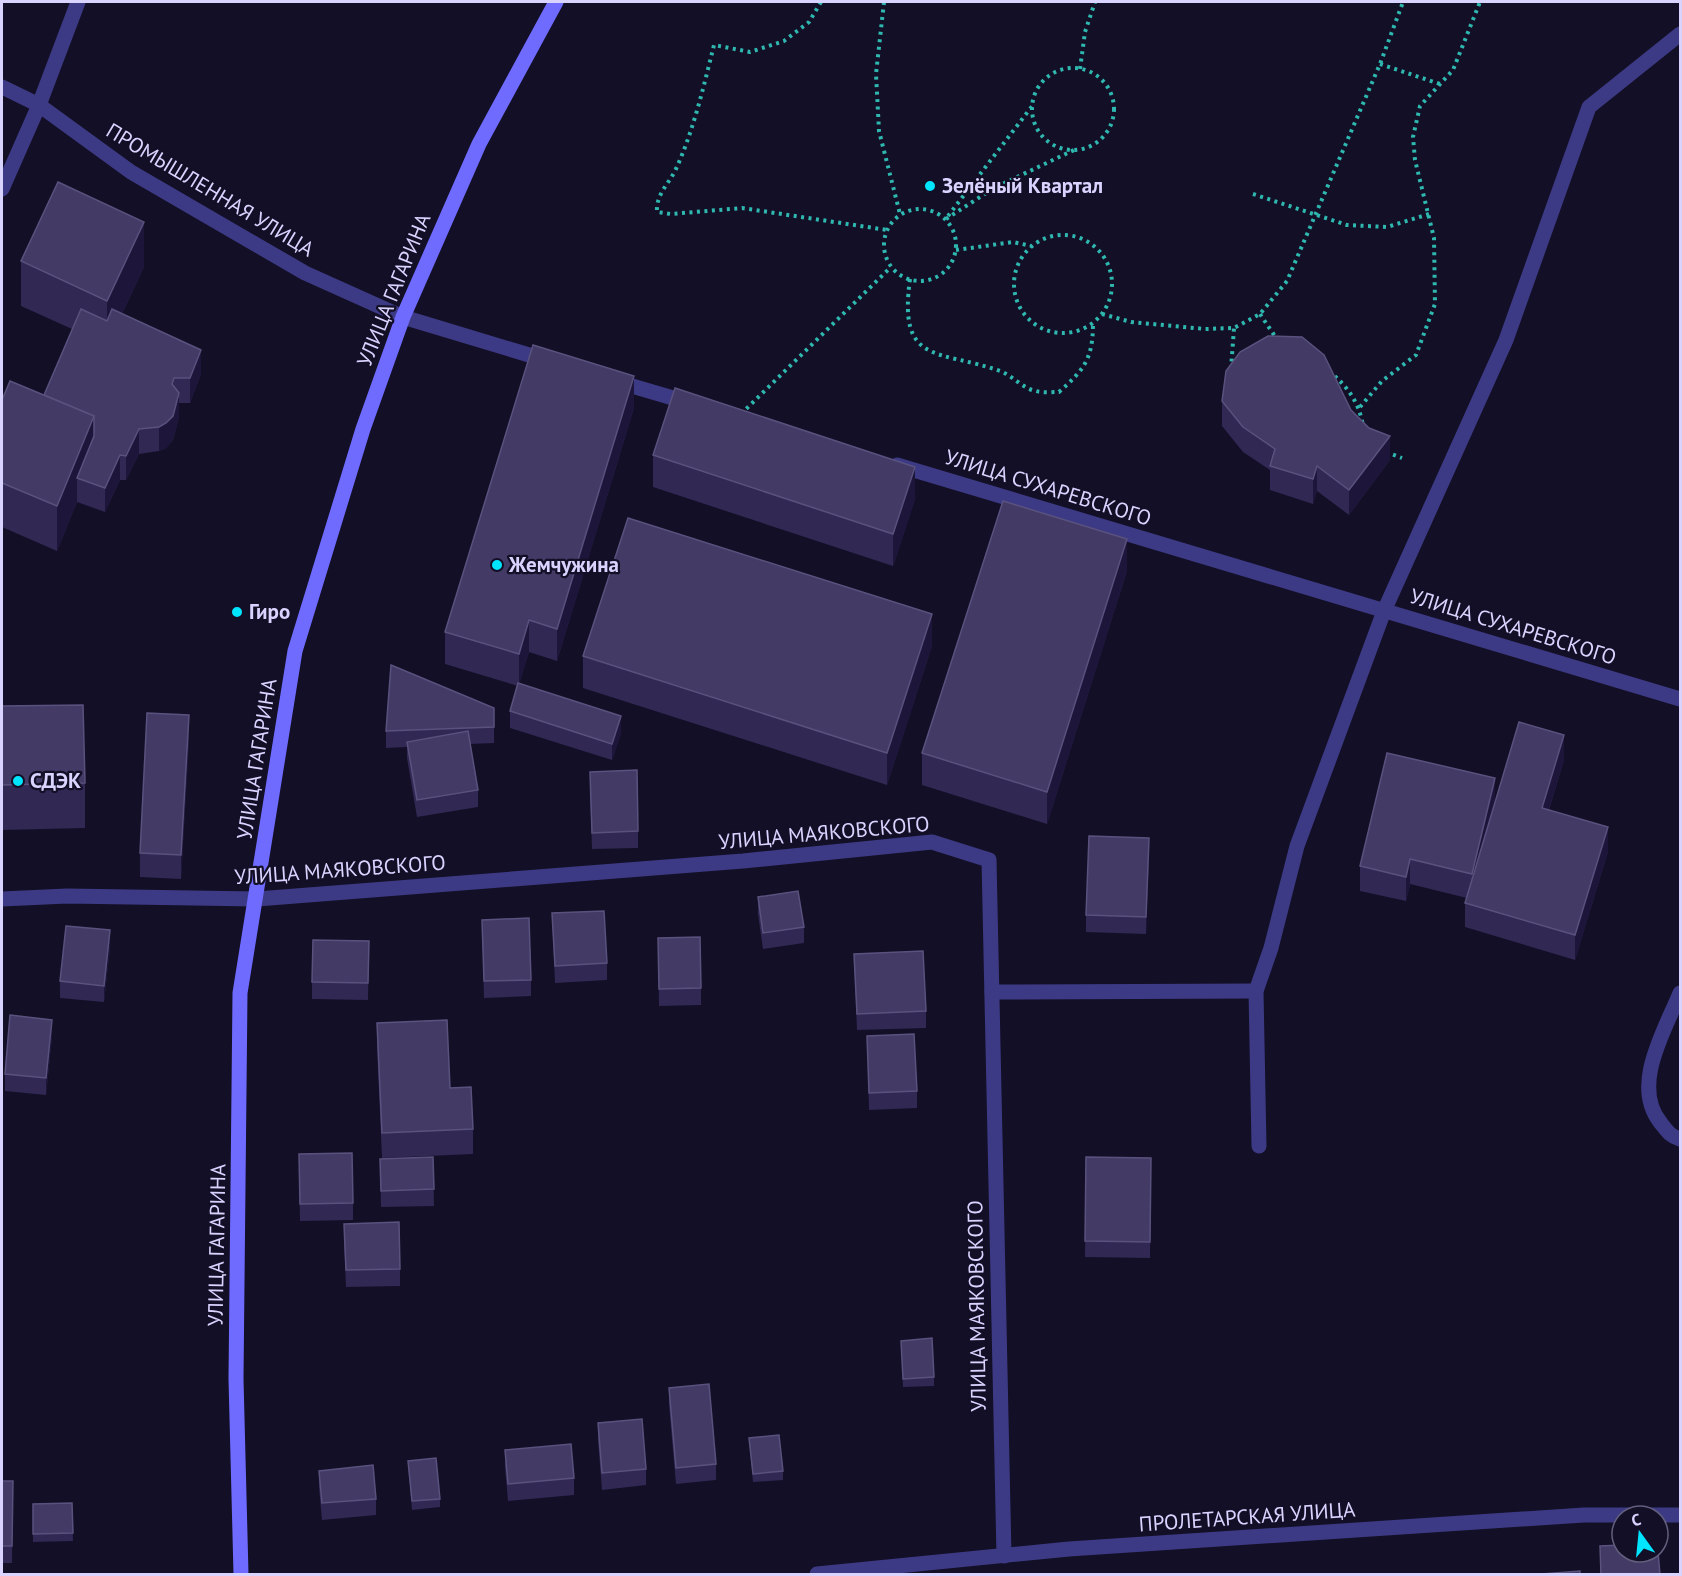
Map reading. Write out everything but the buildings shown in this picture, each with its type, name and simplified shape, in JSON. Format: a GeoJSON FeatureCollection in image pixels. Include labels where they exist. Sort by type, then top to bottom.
{"type":"FeatureCollection","features":[{"type":"Feature","properties":{"kind":"main road","name":"УЛИЦА ГАГАРИНА"},"geometry":{"type":"LineString","coordinates":[[241,1575],[236,1379],[240,993],[257,899],[295,651],[363,429],[403,317],[479,144],[556,2]]}},
{"type":"Feature","properties":{"kind":"street"},"geometry":{"type":"LineString","coordinates":[[2,189],[39,105],[78,2]]}},
{"type":"Feature","properties":{"kind":"street"},"geometry":{"type":"LineString","coordinates":[[1259,1146],[1256,991],[1271,948],[1297,846],[1384,610],[1506,340],[1589,107],[1680,34]]}},
{"type":"Feature","properties":{"kind":"street","name":"ПРОМЫШЛЕННАЯ УЛИЦА"},"geometry":{"type":"LineString","coordinates":[[2,87],[39,105],[131,172],[305,273],[403,317]]}},
{"type":"Feature","properties":{"kind":"street"},"geometry":{"type":"LineString","coordinates":[[403,317],[559,364]]}},
{"type":"Feature","properties":{"kind":"street"},"geometry":{"type":"LineString","coordinates":[[604,377],[738,417]]}},
{"type":"Feature","properties":{"kind":"street","name":"УЛИЦА СУХАРЕВСКОГО"},"geometry":{"type":"LineString","coordinates":[[885,461],[1680,699]]}},
{"type":"Feature","properties":{"kind":"street","name":"УЛИЦА МАЯКОВСКОГО"},"geometry":{"type":"LineString","coordinates":[[2,899],[67,896],[257,899],[743,861],[932,842],[989,860],[1004,1556]]}},
{"type":"Feature","properties":{"kind":"street"},"geometry":{"type":"LineString","coordinates":[[992,992],[1256,991]]}},
{"type":"Feature","properties":{"kind":"street"},"geometry":{"type":"LineString","coordinates":[[1680,993],[1650,1065],[1650,1110],[1671,1137],[1680,1139]]}},
{"type":"Feature","properties":{"kind":"street","name":"ПРОЛЕТАРСКАЯ УЛИЦА"},"geometry":{"type":"LineString","coordinates":[[817,1575],[1069,1549],[1584,1515],[1680,1515]]}},
{"type":"Feature","properties":{"kind":"path"},"geometry":{"type":"LineString","coordinates":[[821,2],[809,22],[784,41],[750,52],[714,45],[704,84],[675,171],[656,200],[657,212],[671,214],[741,208],[887,230]]}},
{"type":"Feature","properties":{"kind":"path"},"geometry":{"type":"LineString","coordinates":[[884,2],[876,74],[879,131],[900,214]]}},
{"type":"Feature","properties":{"kind":"path"},"geometry":{"type":"LineString","coordinates":[[1080,69],[1085,32],[1095,2]]}},
{"type":"Feature","properties":{"kind":"path"},"geometry":{"type":"LineString","coordinates":[[1102,314],[1131,322],[1205,329],[1234,328],[1260,314],[1287,281],[1380,64],[1403,2]]}},
{"type":"Feature","properties":{"kind":"path"},"geometry":{"type":"LineString","coordinates":[[1360,407],[1382,381],[1416,355],[1435,304],[1434,238],[1415,160],[1413,137],[1420,106],[1453,70],[1480,2]]}},
{"type":"Feature","properties":{"kind":"path"},"geometry":{"type":"LineString","coordinates":[[1380,64],[1440,84]]}},
{"type":"Feature","properties":{"kind":"path"},"geometry":{"type":"LineString","coordinates":[[946,219],[994,188],[1075,150],[1099,142],[1110,128],[1115,111],[1112,95],[1103,80],[1080,69],[1063,69],[1048,76],[1037,89],[1033,105],[1036,128],[1052,144],[1075,150]]}},
{"type":"Feature","properties":{"kind":"path"},"geometry":{"type":"LineString","coordinates":[[946,219],[1033,105]]}},
{"type":"Feature","properties":{"kind":"path"},"geometry":{"type":"LineString","coordinates":[[1253,194],[1314,217],[1347,225],[1387,227],[1429,214]]}},
{"type":"Feature","properties":{"kind":"path"},"geometry":{"type":"LineString","coordinates":[[924,209],[936,212],[946,219],[952,228],[956,250],[948,268],[940,275],[920,281],[910,279],[891,267],[884,249],[887,230],[900,214],[924,209]]}},
{"type":"Feature","properties":{"kind":"path"},"geometry":{"type":"LineString","coordinates":[[1060,235],[1076,237],[1096,249],[1110,268],[1112,284],[1110,300],[1102,314],[1093,323],[1079,330],[1049,332],[1035,325],[1024,315],[1016,302],[1014,279],[1021,258],[1031,246],[1045,238],[1060,235]]}},
{"type":"Feature","properties":{"kind":"path"},"geometry":{"type":"LineString","coordinates":[[956,250],[1013,242],[1031,246]]}},
{"type":"Feature","properties":{"kind":"path"},"geometry":{"type":"LineString","coordinates":[[738,417],[891,267]]}},
{"type":"Feature","properties":{"kind":"path"},"geometry":{"type":"LineString","coordinates":[[910,279],[907,305],[911,334],[932,354],[1001,371],[1035,392],[1059,392],[1082,372],[1093,347],[1093,323]]}},
{"type":"Feature","properties":{"kind":"path"},"geometry":{"type":"LineString","coordinates":[[1260,314],[1280,344]]}},
{"type":"Feature","properties":{"kind":"path"},"geometry":{"type":"LineString","coordinates":[[1230,379],[1234,328]]}},
{"type":"Feature","properties":{"kind":"path"},"geometry":{"type":"LineString","coordinates":[[1321,363],[1345,384],[1360,407],[1364,431]]}},
{"type":"Feature","properties":{"kind":"path"},"geometry":{"type":"LineString","coordinates":[[1382,451],[1402,458]]}},
{"type":"Feature","properties":{"kind":"place","name":"Зелёный Квартал"},"geometry":{"type":"Point","coordinates":[930,186]}},
{"type":"Feature","properties":{"kind":"place","name":"Жемчужина"},"geometry":{"type":"Point","coordinates":[497,565]}},
{"type":"Feature","properties":{"kind":"place","name":"Гиро"},"geometry":{"type":"Point","coordinates":[237,612]}},
{"type":"Feature","properties":{"kind":"place","name":"СДЭК"},"geometry":{"type":"Point","coordinates":[18,781]}}]}
